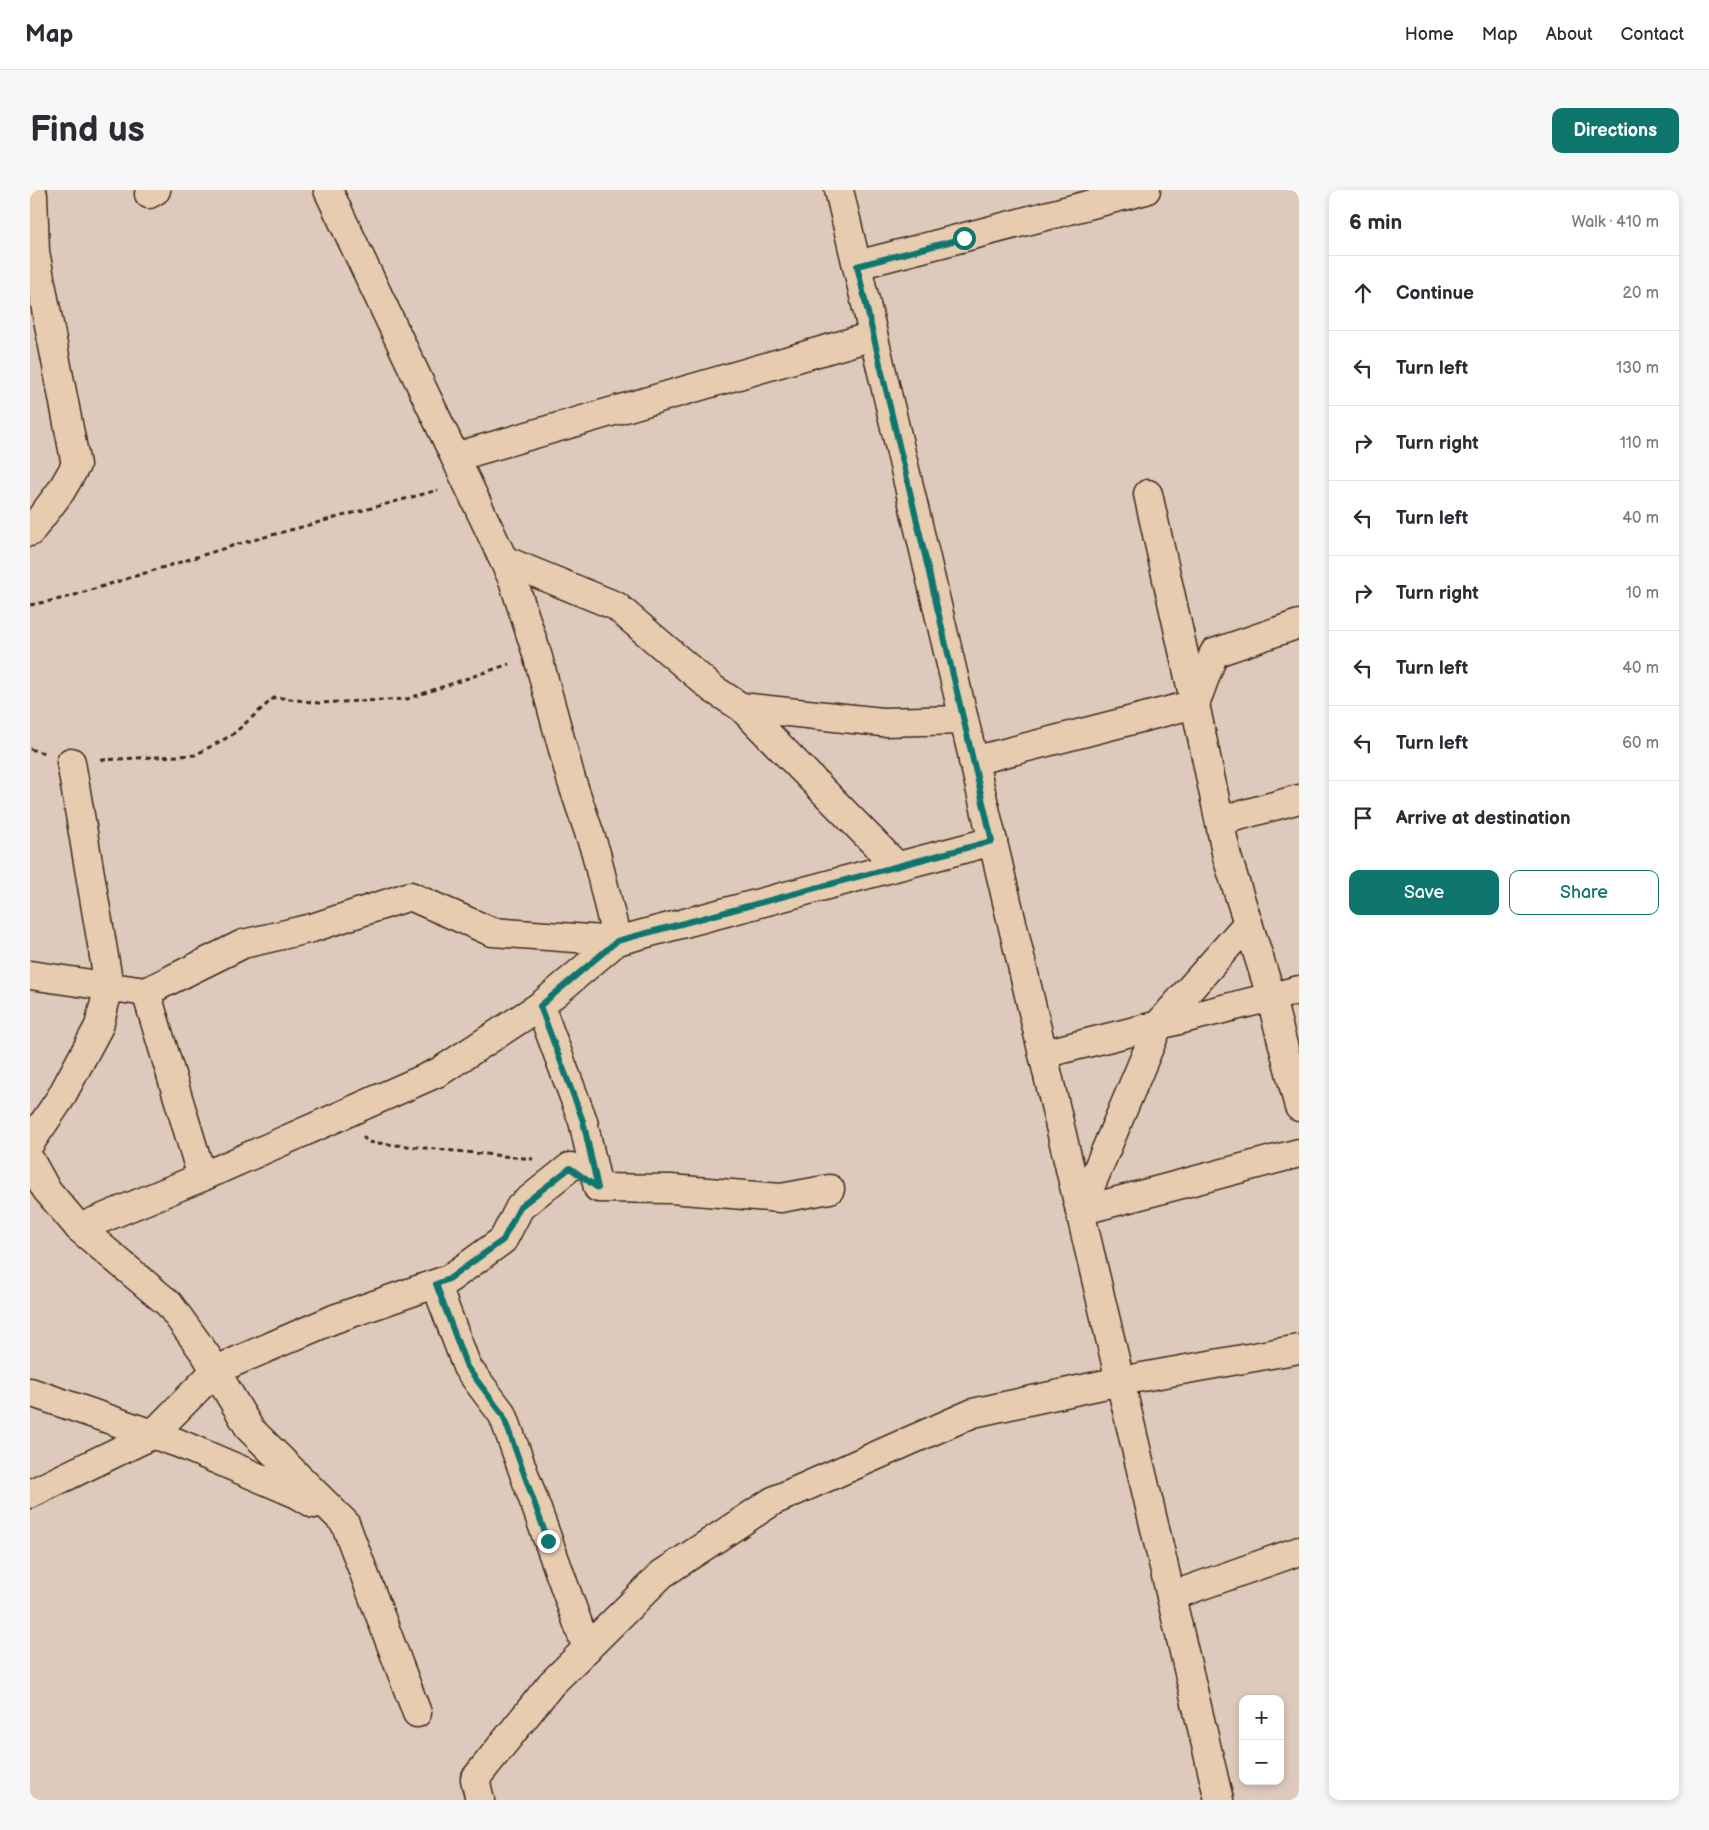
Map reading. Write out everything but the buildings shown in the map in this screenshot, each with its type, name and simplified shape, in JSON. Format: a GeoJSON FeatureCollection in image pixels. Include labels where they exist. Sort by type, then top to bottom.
{"type":"FeatureCollection","features":[{"type":"Feature","properties":{"kind":"street"},"geometry":{"type":"LineString","coordinates":[[30,190],[32,195],[34,252],[76,465],[61,492],[30,532]]}},
{"type":"Feature","properties":{"kind":"street"},"geometry":{"type":"LineString","coordinates":[[328,190],[513,580],[537,654],[571,779],[596,853],[617,941]]}},
{"type":"Feature","properties":{"kind":"street"},"geometry":{"type":"LineString","coordinates":[[839,190],[1219,1800]]}},
{"type":"Feature","properties":{"kind":"street"},"geometry":{"type":"LineString","coordinates":[[857,266],[1146,190]]}},
{"type":"Feature","properties":{"kind":"street"},"geometry":{"type":"LineString","coordinates":[[455,457],[873,336]]}},
{"type":"Feature","properties":{"kind":"street"},"geometry":{"type":"LineString","coordinates":[[1148,494],[1227,856],[1272,998],[1299,1108]]}},
{"type":"Feature","properties":{"kind":"street"},"geometry":{"type":"LineString","coordinates":[[504,560],[616,606],[713,689],[741,707],[897,866]]}},
{"type":"Feature","properties":{"kind":"street"},"geometry":{"type":"LineString","coordinates":[[1195,704],[1214,653],[1299,624]]}},
{"type":"Feature","properties":{"kind":"street"},"geometry":{"type":"LineString","coordinates":[[973,761],[1195,704]]}},
{"type":"Feature","properties":{"kind":"street"},"geometry":{"type":"LineString","coordinates":[[741,707],[882,722],[964,720]]}},
{"type":"Feature","properties":{"kind":"street"},"geometry":{"type":"LineString","coordinates":[[30,1143],[60,1099],[100,1026],[109,986],[71,762]]}},
{"type":"Feature","properties":{"kind":"street"},"geometry":{"type":"LineString","coordinates":[[1220,822],[1299,799]]}},
{"type":"Feature","properties":{"kind":"street"},"geometry":{"type":"LineString","coordinates":[[30,975],[146,992],[244,944],[312,928],[410,896],[492,932],[617,941],[992,841]]}},
{"type":"Feature","properties":{"kind":"street"},"geometry":{"type":"LineString","coordinates":[[1080,1211],[1159,1024],[1248,924]]}},
{"type":"Feature","properties":{"kind":"street"},"geometry":{"type":"LineString","coordinates":[[79,1228],[202,1177],[439,1072],[540,1006],[617,941]]}},
{"type":"Feature","properties":{"kind":"street"},"geometry":{"type":"LineString","coordinates":[[1043,1054],[1299,990]]}},
{"type":"Feature","properties":{"kind":"street"},"geometry":{"type":"LineString","coordinates":[[146,992],[202,1177]]}},
{"type":"Feature","properties":{"kind":"street"},"geometry":{"type":"LineString","coordinates":[[540,1006],[583,1121],[598,1188],[671,1189],[781,1198],[830,1189]]}},
{"type":"Feature","properties":{"kind":"street"},"geometry":{"type":"LineString","coordinates":[[1080,1211],[1299,1153]]}},
{"type":"Feature","properties":{"kind":"street"},"geometry":{"type":"LineString","coordinates":[[30,1160],[46,1189],[79,1228],[169,1304],[216,1370],[250,1428],[345,1523],[417,1713]]}},
{"type":"Feature","properties":{"kind":"street"},"geometry":{"type":"LineString","coordinates":[[30,1494],[152,1435],[216,1370],[334,1319],[449,1279],[503,1240],[520,1207],[570,1168]]}},
{"type":"Feature","properties":{"kind":"street"},"geometry":{"type":"LineString","coordinates":[[436,1284],[467,1367],[503,1415],[587,1649]]}},
{"type":"Feature","properties":{"kind":"street"},"geometry":{"type":"LineString","coordinates":[[480,1800],[475,1779],[551,1684],[662,1574],[774,1501],[973,1412],[1120,1381],[1299,1349]]}},
{"type":"Feature","properties":{"kind":"street"},"geometry":{"type":"LineString","coordinates":[[30,1392],[178,1444],[297,1494],[345,1523]]}},
{"type":"Feature","properties":{"kind":"street"},"geometry":{"type":"LineString","coordinates":[[1170,1596],[1299,1551]]}},
{"type":"Feature","properties":{"kind":"path"},"geometry":{"type":"LineString","coordinates":[[30,605],[65,598],[244,542],[467,483]]}},
{"type":"Feature","properties":{"kind":"path"},"geometry":{"type":"LineString","coordinates":[[30,749],[71,762],[195,755],[232,735],[275,697],[318,703],[407,700],[537,654]]}},
{"type":"Feature","properties":{"kind":"path"},"geometry":{"type":"LineString","coordinates":[[345,1113],[367,1142],[561,1161],[570,1168]]}},
{"type":"Feature","properties":{"kind":"route"},"geometry":{"type":"LineString","coordinates":[[548,1541],[503,1415],[467,1367],[436,1284],[449,1279],[503,1240],[520,1207],[570,1168],[598,1188],[583,1121],[540,1006],[617,941],[992,841],[857,266],[964,238]]}}]}
